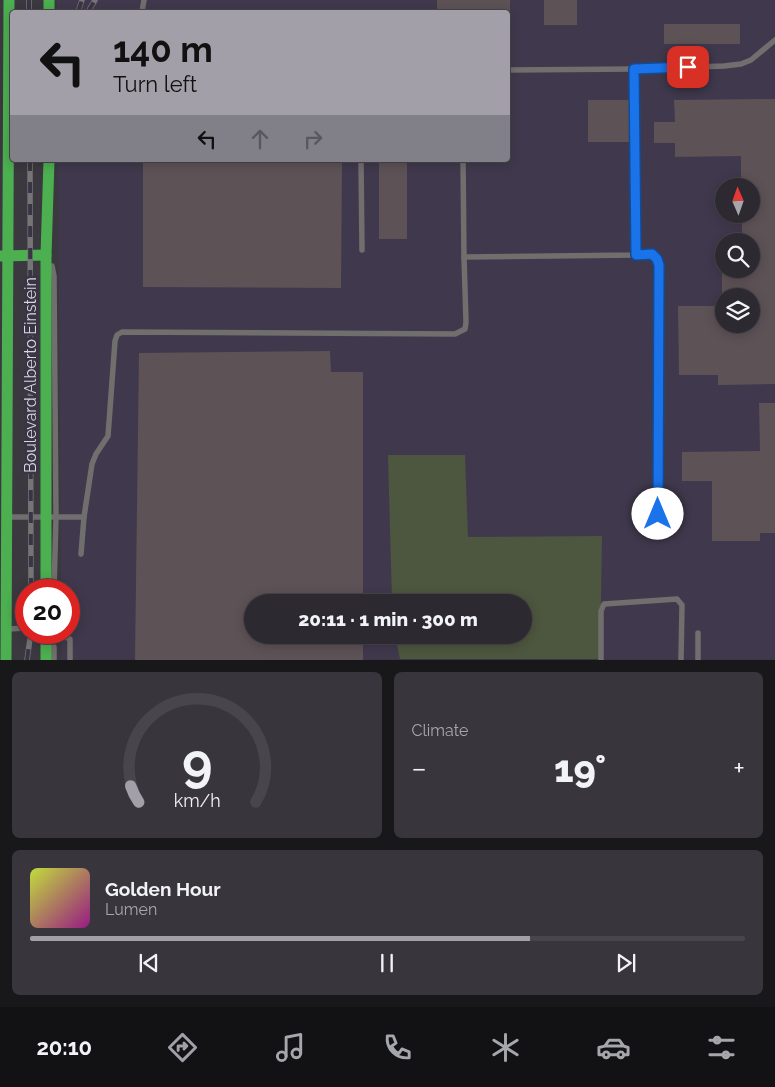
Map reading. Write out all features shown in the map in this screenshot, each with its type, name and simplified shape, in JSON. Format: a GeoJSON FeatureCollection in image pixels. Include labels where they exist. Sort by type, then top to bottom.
{"type":"FeatureCollection","features":[{"type":"Feature","properties":{"kind":"main road","name":"Boulevard Alberto Einstein"},"geometry":{"type":"LineString","coordinates":[[6,660],[7,517],[4,256],[9,0]]}},
{"type":"Feature","properties":{"kind":"main road","name":"Boulevard Alberto Einstein"},"geometry":{"type":"LineString","coordinates":[[47,579],[51,517],[46,255],[49,162]]}},
{"type":"Feature","properties":{"kind":"main road"},"geometry":{"type":"LineString","coordinates":[[4,256],[46,255]]}},
{"type":"Feature","properties":{"kind":"main road"},"geometry":{"type":"LineString","coordinates":[[46,644],[46,660]]}},
{"type":"Feature","properties":{"kind":"lane"},"geometry":{"type":"LineString","coordinates":[[510,70],[634,69],[742,64],[751,60],[775,40]]}},
{"type":"Feature","properties":{"kind":"lane"},"geometry":{"type":"LineString","coordinates":[[634,69],[636,255]]}},
{"type":"Feature","properties":{"kind":"lane"},"geometry":{"type":"LineString","coordinates":[[361,162],[362,250]]}},
{"type":"Feature","properties":{"kind":"lane"},"geometry":{"type":"LineString","coordinates":[[81,554],[84,516],[92,464],[108,436],[115,341],[119,334],[132,332],[455,334],[464,330],[466,322],[463,162]]}},
{"type":"Feature","properties":{"kind":"lane"},"geometry":{"type":"LineString","coordinates":[[464,257],[652,254],[657,259],[659,265],[658,514]]}},
{"type":"Feature","properties":{"kind":"lane"},"geometry":{"type":"LineString","coordinates":[[7,517],[84,516]]}},
{"type":"Feature","properties":{"kind":"lane"},"geometry":{"type":"LineString","coordinates":[[51,517],[54,579]]}},
{"type":"Feature","properties":{"kind":"lane"},"geometry":{"type":"LineString","coordinates":[[601,660],[601,611],[604,604],[677,599],[682,605],[681,660]]}},
{"type":"Feature","properties":{"kind":"lane"},"geometry":{"type":"LineString","coordinates":[[7,629],[15,629]]}},
{"type":"Feature","properties":{"kind":"lane"},"geometry":{"type":"LineString","coordinates":[[698,634],[698,660]]}},
{"type":"Feature","properties":{"kind":"lane"},"geometry":{"type":"LineString","coordinates":[[53,644],[54,660]]}},
{"type":"Feature","properties":{"kind":"lane"},"geometry":{"type":"LineString","coordinates":[[70,644],[70,660]]}},
{"type":"Feature","properties":{"kind":"shaded area"},"geometry":{"type":"Polygon","coordinates":[[[57,0],[775,0],[775,659],[62,659],[62,644],[80,644],[80,579],[61,579],[58,162],[510,162],[510,10],[57,10],[57,0]]]}},
{"type":"Feature","properties":{"kind":"green space"},"geometry":{"type":"Polygon","coordinates":[[[388,455],[465,455],[468,537],[602,536],[600,659],[400,659],[397,644],[532,644],[532,594],[392,594],[388,455]]]}},
{"type":"Feature","properties":{"kind":"building"},"geometry":{"type":"Polygon","coordinates":[[[437,0],[510,0],[510,10],[437,10],[437,0]]]}},
{"type":"Feature","properties":{"kind":"building"},"geometry":{"type":"Polygon","coordinates":[[[544,0],[577,0],[577,25],[544,25],[544,0]]]}},
{"type":"Feature","properties":{"kind":"building"},"geometry":{"type":"Polygon","coordinates":[[[664,24],[740,24],[740,44],[664,44],[664,24]]]}},
{"type":"Feature","properties":{"kind":"building"},"geometry":{"type":"Polygon","coordinates":[[[775,99],[775,384],[718,385],[718,375],[679,375],[678,306],[715,306],[715,333],[760,333],[760,288],[722,288],[722,278],[760,278],[760,233],[742,233],[742,223],[760,223],[760,178],[741,178],[741,156],[675,157],[675,143],[654,143],[654,122],[675,122],[674,100],[775,99]]]}},
{"type":"Feature","properties":{"kind":"building"},"geometry":{"type":"Polygon","coordinates":[[[588,100],[630,100],[630,142],[588,142],[588,100]]]}},
{"type":"Feature","properties":{"kind":"building"},"geometry":{"type":"Polygon","coordinates":[[[143,162],[342,162],[341,288],[143,287],[143,162]]]}},
{"type":"Feature","properties":{"kind":"building"},"geometry":{"type":"Polygon","coordinates":[[[379,162],[407,162],[407,239],[379,239],[379,162]]]}},
{"type":"Feature","properties":{"kind":"building"},"geometry":{"type":"Polygon","coordinates":[[[330,351],[331,372],[363,372],[363,594],[244,594],[244,644],[363,644],[363,660],[135,660],[139,353],[330,351]]]}},
{"type":"Feature","properties":{"kind":"building"},"geometry":{"type":"Polygon","coordinates":[[[759,403],[775,403],[775,533],[760,533],[760,541],[712,541],[712,481],[682,481],[682,452],[760,451],[759,403]]]}},
{"type":"Feature","properties":{"kind":"railway"},"geometry":{"type":"LineString","coordinates":[[29,0],[29,10]]}},
{"type":"Feature","properties":{"kind":"railway"},"geometry":{"type":"LineString","coordinates":[[79,10],[82,0]]}},
{"type":"Feature","properties":{"kind":"railway"},"geometry":{"type":"LineString","coordinates":[[89,10],[95,0]]}},
{"type":"Feature","properties":{"kind":"railway"},"geometry":{"type":"LineString","coordinates":[[30,162],[31,579]]}},
{"type":"Feature","properties":{"kind":"railway"},"geometry":{"type":"LineString","coordinates":[[27,660],[29,644]]}},
{"type":"Feature","properties":{"kind":"traffic: fast"},"geometry":{"type":"LineString","coordinates":[[6,660],[9,0]]}},
{"type":"Feature","properties":{"kind":"traffic: fast"},"geometry":{"type":"LineString","coordinates":[[49,0],[49,10]]}},
{"type":"Feature","properties":{"kind":"traffic: fast"},"geometry":{"type":"LineString","coordinates":[[46,579],[46,255],[49,162]]}},
{"type":"Feature","properties":{"kind":"traffic: fast"},"geometry":{"type":"LineString","coordinates":[[0,256],[46,255]]}},
{"type":"Feature","properties":{"kind":"traffic: fast"},"geometry":{"type":"LineString","coordinates":[[46,644],[46,660]]}},
{"type":"Feature","properties":{"kind":"route"},"geometry":{"type":"LineString","coordinates":[[658,514],[659,265],[657,259],[652,254],[636,255],[634,69],[688,67]]}}]}
